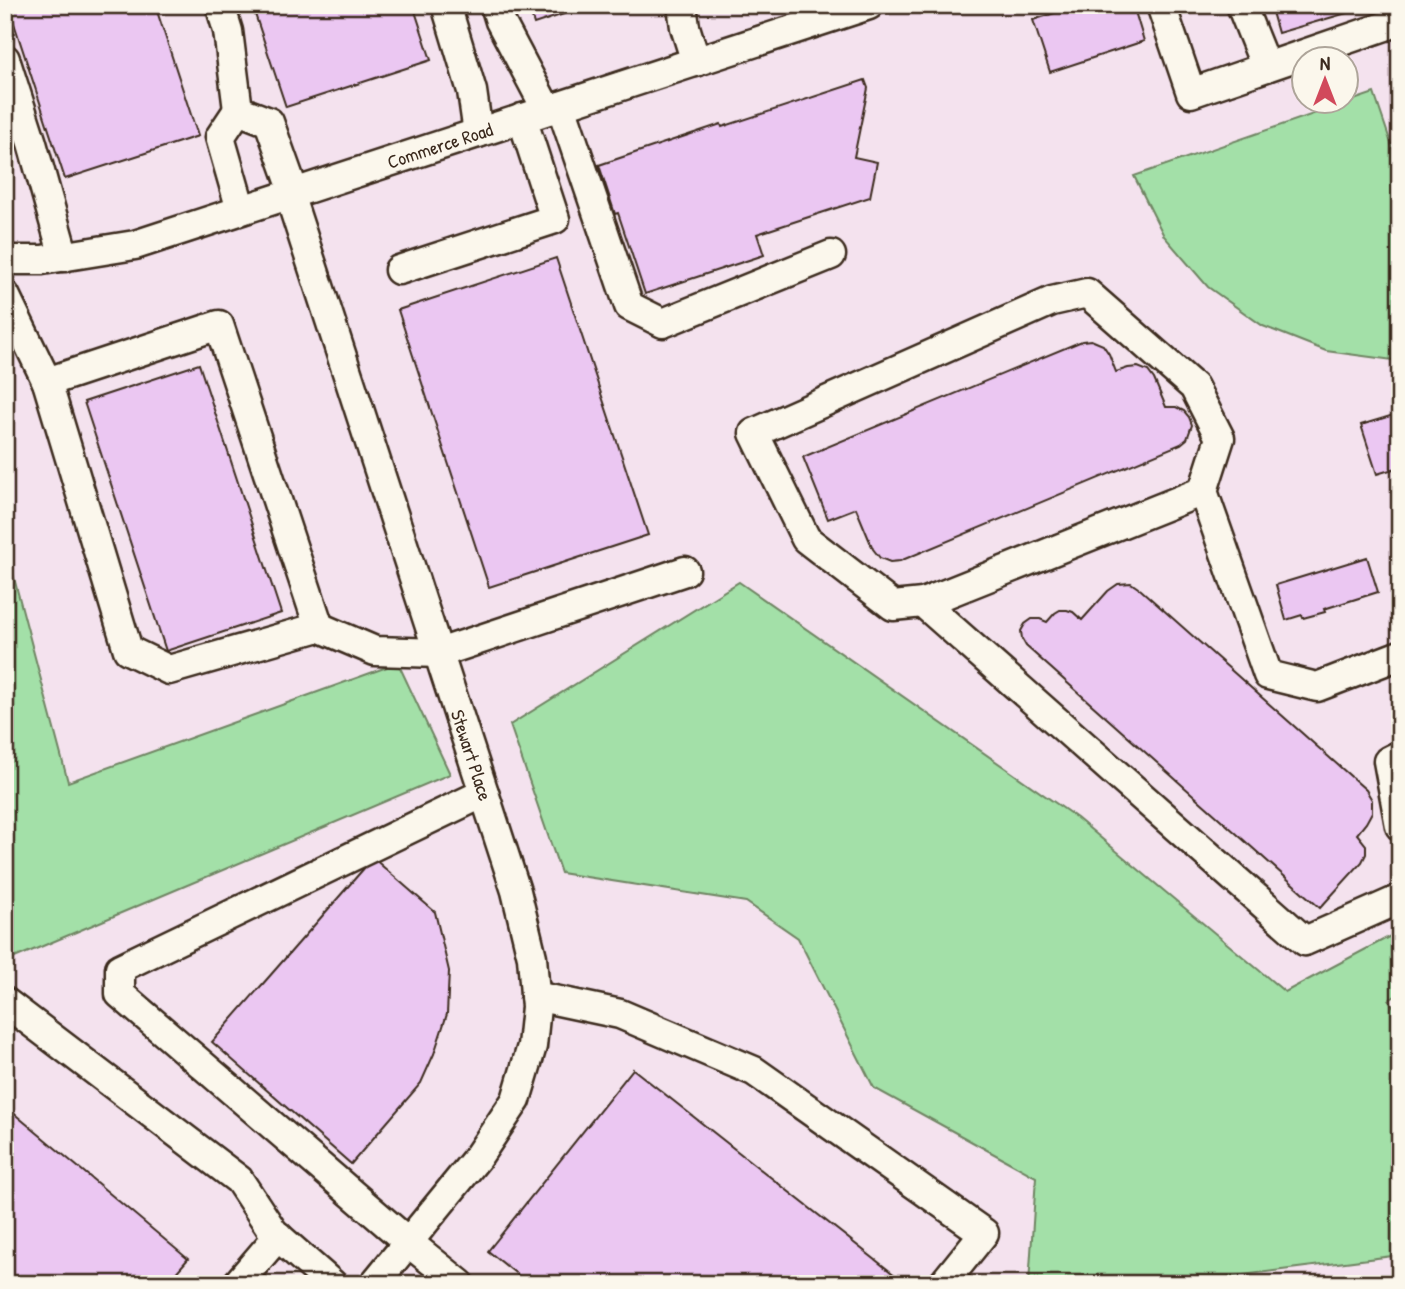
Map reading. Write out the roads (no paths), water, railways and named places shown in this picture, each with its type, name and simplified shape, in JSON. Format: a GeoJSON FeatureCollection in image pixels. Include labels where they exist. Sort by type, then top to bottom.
{"type":"FeatureCollection","features":[{"type":"Feature","properties":{"kind":"street"},"geometry":{"type":"LineString","coordinates":[[220,5],[228,31],[239,110],[220,137],[241,210]]}},
{"type":"Feature","properties":{"kind":"street"},"geometry":{"type":"LineString","coordinates":[[446,5],[472,91],[478,133]]}},
{"type":"Feature","properties":{"kind":"street"},"geometry":{"type":"LineString","coordinates":[[495,5],[629,306],[663,323],[831,255]]}},
{"type":"Feature","properties":{"kind":"street"},"geometry":{"type":"LineString","coordinates":[[682,5],[685,27],[696,62]]}},
{"type":"Feature","properties":{"kind":"street","name":"Commerce Road"},"geometry":{"type":"LineString","coordinates":[[5,260],[42,260],[135,245],[869,5]]}},
{"type":"Feature","properties":{"kind":"street"},"geometry":{"type":"LineString","coordinates":[[1161,5],[1191,93],[1400,21]]}},
{"type":"Feature","properties":{"kind":"street"},"geometry":{"type":"LineString","coordinates":[[1241,5],[1266,67]]}},
{"type":"Feature","properties":{"kind":"street"},"geometry":{"type":"LineString","coordinates":[[5,59],[64,257]]}},
{"type":"Feature","properties":{"kind":"street","name":"Stewart Place"},"geometry":{"type":"LineString","coordinates":[[239,110],[269,122],[516,891],[532,957],[536,1007],[532,1046],[516,1100],[477,1158],[374,1284]]}},
{"type":"Feature","properties":{"kind":"street"},"geometry":{"type":"LineString","coordinates":[[399,270],[555,219],[543,111]]}},
{"type":"Feature","properties":{"kind":"street"},"geometry":{"type":"LineString","coordinates":[[1203,491],[923,603],[893,606],[806,539],[754,433],[1052,300],[1087,293],[1194,387],[1220,438],[1203,491],[1268,675],[1317,687],[1400,655]]}},
{"type":"Feature","properties":{"kind":"street"},"geometry":{"type":"LineString","coordinates":[[5,295],[47,383],[128,650],[169,670],[318,626],[376,651],[439,653],[685,571]]}},
{"type":"Feature","properties":{"kind":"street"},"geometry":{"type":"LineString","coordinates":[[47,383],[219,325],[318,626]]}},
{"type":"Feature","properties":{"kind":"street"},"geometry":{"type":"LineString","coordinates":[[923,603],[1305,941],[1400,899]]}},
{"type":"Feature","properties":{"kind":"street"},"geometry":{"type":"LineString","coordinates":[[1394,758],[1400,826]]}},
{"type":"Feature","properties":{"kind":"street"},"geometry":{"type":"LineString","coordinates":[[460,1284],[120,994],[120,968],[484,793]]}},
{"type":"Feature","properties":{"kind":"street"},"geometry":{"type":"LineString","coordinates":[[535,996],[620,1014],[754,1071],[984,1233],[943,1284]]}},
{"type":"Feature","properties":{"kind":"street"},"geometry":{"type":"LineString","coordinates":[[5,1002],[239,1180],[278,1236],[332,1284]]}},
{"type":"Feature","properties":{"kind":"street"},"geometry":{"type":"LineString","coordinates":[[237,1284],[278,1236]]}}]}
